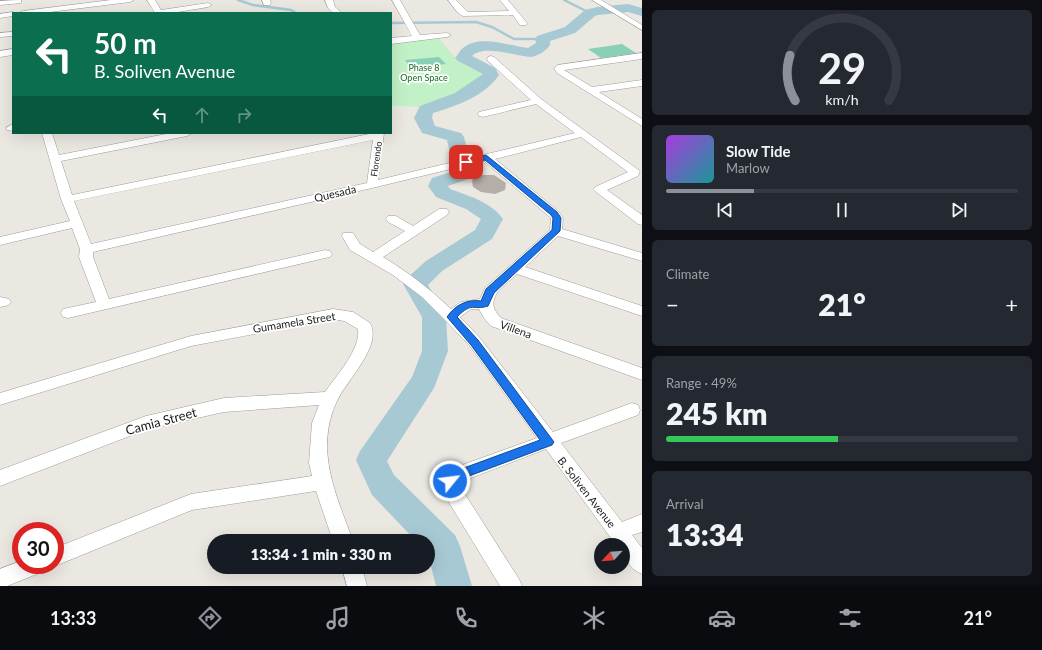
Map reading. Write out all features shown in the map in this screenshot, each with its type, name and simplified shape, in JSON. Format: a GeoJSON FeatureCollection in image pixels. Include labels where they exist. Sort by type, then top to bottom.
{"type":"FeatureCollection","features":[{"type":"Feature","properties":{"kind":"street"},"geometry":{"type":"LineString","coordinates":[[31,12],[130,0]]}},
{"type":"Feature","properties":{"kind":"street"},"geometry":{"type":"LineString","coordinates":[[151,0],[157,12]]}},
{"type":"Feature","properties":{"kind":"street"},"geometry":{"type":"LineString","coordinates":[[329,0],[332,8],[337,12]]}},
{"type":"Feature","properties":{"kind":"street"},"geometry":{"type":"LineString","coordinates":[[396,0],[417,38]]}},
{"type":"Feature","properties":{"kind":"street"},"geometry":{"type":"LineString","coordinates":[[452,0],[461,11],[470,14],[516,14]]}},
{"type":"Feature","properties":{"kind":"street"},"geometry":{"type":"LineString","coordinates":[[504,0],[523,24]]}},
{"type":"Feature","properties":{"kind":"street"},"geometry":{"type":"LineString","coordinates":[[596,0],[642,28]]}},
{"type":"Feature","properties":{"kind":"street"},"geometry":{"type":"LineString","coordinates":[[0,4],[18,1],[19,12]]}},
{"type":"Feature","properties":{"kind":"street"},"geometry":{"type":"LineString","coordinates":[[164,12],[208,5]]}},
{"type":"Feature","properties":{"kind":"street"},"geometry":{"type":"LineString","coordinates":[[0,16],[12,14]]}},
{"type":"Feature","properties":{"kind":"street"},"geometry":{"type":"LineString","coordinates":[[0,36],[12,34]]}},
{"type":"Feature","properties":{"kind":"street"},"geometry":{"type":"LineString","coordinates":[[392,41],[447,35]]}},
{"type":"Feature","properties":{"kind":"street"},"geometry":{"type":"LineString","coordinates":[[0,54],[12,52]]}},
{"type":"Feature","properties":{"kind":"street"},"geometry":{"type":"LineString","coordinates":[[642,56],[558,68],[560,71],[642,123]]}},
{"type":"Feature","properties":{"kind":"street"},"geometry":{"type":"LineString","coordinates":[[490,60],[538,101],[634,171],[634,174],[599,189],[642,221]]}},
{"type":"Feature","properties":{"kind":"street"},"geometry":{"type":"LineString","coordinates":[[590,90],[642,83]]}},
{"type":"Feature","properties":{"kind":"street"},"geometry":{"type":"LineString","coordinates":[[483,114],[538,101]]}},
{"type":"Feature","properties":{"kind":"street"},"geometry":{"type":"LineString","coordinates":[[631,116],[642,114]]}},
{"type":"Feature","properties":{"kind":"street"},"geometry":{"type":"LineString","coordinates":[[47,134],[68,199],[87,249],[86,257],[104,305]]}},
{"type":"Feature","properties":{"kind":"street"},"geometry":{"type":"LineString","coordinates":[[55,159],[182,134]]}},
{"type":"Feature","properties":{"kind":"street"},"geometry":{"type":"LineString","coordinates":[[68,199],[379,134]]}},
{"type":"Feature","properties":{"kind":"street","name":"Florendo"},"geometry":{"type":"LineString","coordinates":[[372,185],[379,134]]}},
{"type":"Feature","properties":{"kind":"street","name":"Quesada"},"geometry":{"type":"LineString","coordinates":[[87,249],[372,185],[582,134]]}},
{"type":"Feature","properties":{"kind":"street"},"geometry":{"type":"LineString","coordinates":[[452,317],[462,307],[473,303],[484,304],[490,291],[556,231],[557,218],[554,214],[481,159]]}},
{"type":"Feature","properties":{"kind":"street"},"geometry":{"type":"LineString","coordinates":[[374,257],[443,212]]}},
{"type":"Feature","properties":{"kind":"street"},"geometry":{"type":"LineString","coordinates":[[392,219],[413,231]]}},
{"type":"Feature","properties":{"kind":"street"},"geometry":{"type":"LineString","coordinates":[[0,241],[77,223]]}},
{"type":"Feature","properties":{"kind":"street"},"geometry":{"type":"LineString","coordinates":[[556,231],[642,257]]}},
{"type":"Feature","properties":{"kind":"street","name":"B. Soliven Avenue"},"geometry":{"type":"LineString","coordinates":[[348,236],[355,247],[398,272],[427,294],[452,317],[475,342],[548,442],[642,564]]}},
{"type":"Feature","properties":{"kind":"street"},"geometry":{"type":"LineString","coordinates":[[68,313],[325,254]]}},
{"type":"Feature","properties":{"kind":"street"},"geometry":{"type":"LineString","coordinates":[[515,268],[642,311]]}},
{"type":"Feature","properties":{"kind":"street","name":"Villena"},"geometry":{"type":"LineString","coordinates":[[484,304],[487,313],[496,322],[642,374]]}},
{"type":"Feature","properties":{"kind":"street","name":"Gumamela Street"},"geometry":{"type":"LineString","coordinates":[[0,400],[191,341],[333,314],[348,316],[365,327],[366,334],[362,350],[330,398],[320,423],[318,463],[322,482],[341,534]]}},
{"type":"Feature","properties":{"kind":"street","name":"Camia Street"},"geometry":{"type":"LineString","coordinates":[[0,478],[146,423],[224,405],[330,398]]}},
{"type":"Feature","properties":{"kind":"street"},"geometry":{"type":"LineString","coordinates":[[512,586],[452,490],[450,481],[457,475],[632,410]]}},
{"type":"Feature","properties":{"kind":"street"},"geometry":{"type":"LineString","coordinates":[[64,553],[190,502],[322,482]]}},
{"type":"Feature","properties":{"kind":"street"},"geometry":{"type":"LineString","coordinates":[[618,532],[642,523]]}},
{"type":"Feature","properties":{"kind":"street"},"geometry":{"type":"LineString","coordinates":[[0,579],[12,574]]}},
{"type":"Feature","properties":{"kind":"street"},"geometry":{"type":"LineString","coordinates":[[354,574],[357,586]]}},
{"type":"Feature","properties":{"kind":"green space","name":"Phase 8 Open Space"},"geometry":{"type":"Polygon","coordinates":[[[439,38],[458,60],[469,67],[484,73],[454,95],[437,103],[419,107],[392,105],[392,43],[439,38]]]}},
{"type":"Feature","properties":{"kind":"green space"},"geometry":{"type":"Polygon","coordinates":[[[622,44],[636,53],[601,58],[588,49],[622,44]]]}},
{"type":"Feature","properties":{"kind":"green space"},"geometry":{"type":"Polygon","coordinates":[[[439,57],[446,64],[411,68],[405,60],[439,57]]]}},
{"type":"Feature","properties":{"kind":"building"},"geometry":{"type":"Polygon","coordinates":[[[481,175],[494,175],[506,183],[505,190],[495,194],[481,192],[473,187],[472,180],[481,175]]]}},
{"type":"Feature","properties":{"kind":"waterway"},"geometry":{"type":"LineString","coordinates":[[238,0],[253,5],[291,10],[294,12]]}},
{"type":"Feature","properties":{"kind":"waterway"},"geometry":{"type":"LineString","coordinates":[[564,0],[590,13]]}},
{"type":"Feature","properties":{"kind":"waterway"},"geometry":{"type":"LineString","coordinates":[[454,586],[443,546],[383,485],[371,460],[424,381],[435,351],[434,317],[415,284],[434,266],[484,234],[492,219],[488,214],[473,205],[443,193],[438,186],[439,182],[461,175],[468,164],[459,153],[455,137],[428,129],[423,118],[426,110],[461,97],[484,82],[491,75],[490,71],[463,58],[468,51],[475,47],[494,46],[531,53],[543,45],[542,39],[570,30],[590,13],[628,8],[642,12]]}},
{"type":"Feature","properties":{"kind":"waterway"},"geometry":{"type":"LineString","coordinates":[[392,23],[476,22],[492,27],[514,39],[542,39]]}},
{"type":"Feature","properties":{"kind":"route"},"geometry":{"type":"LineString","coordinates":[[450,481],[457,475],[548,442],[475,342],[452,317],[462,307],[473,303],[484,304],[490,291],[556,231],[557,218],[486,157],[466,162]]}}]}
